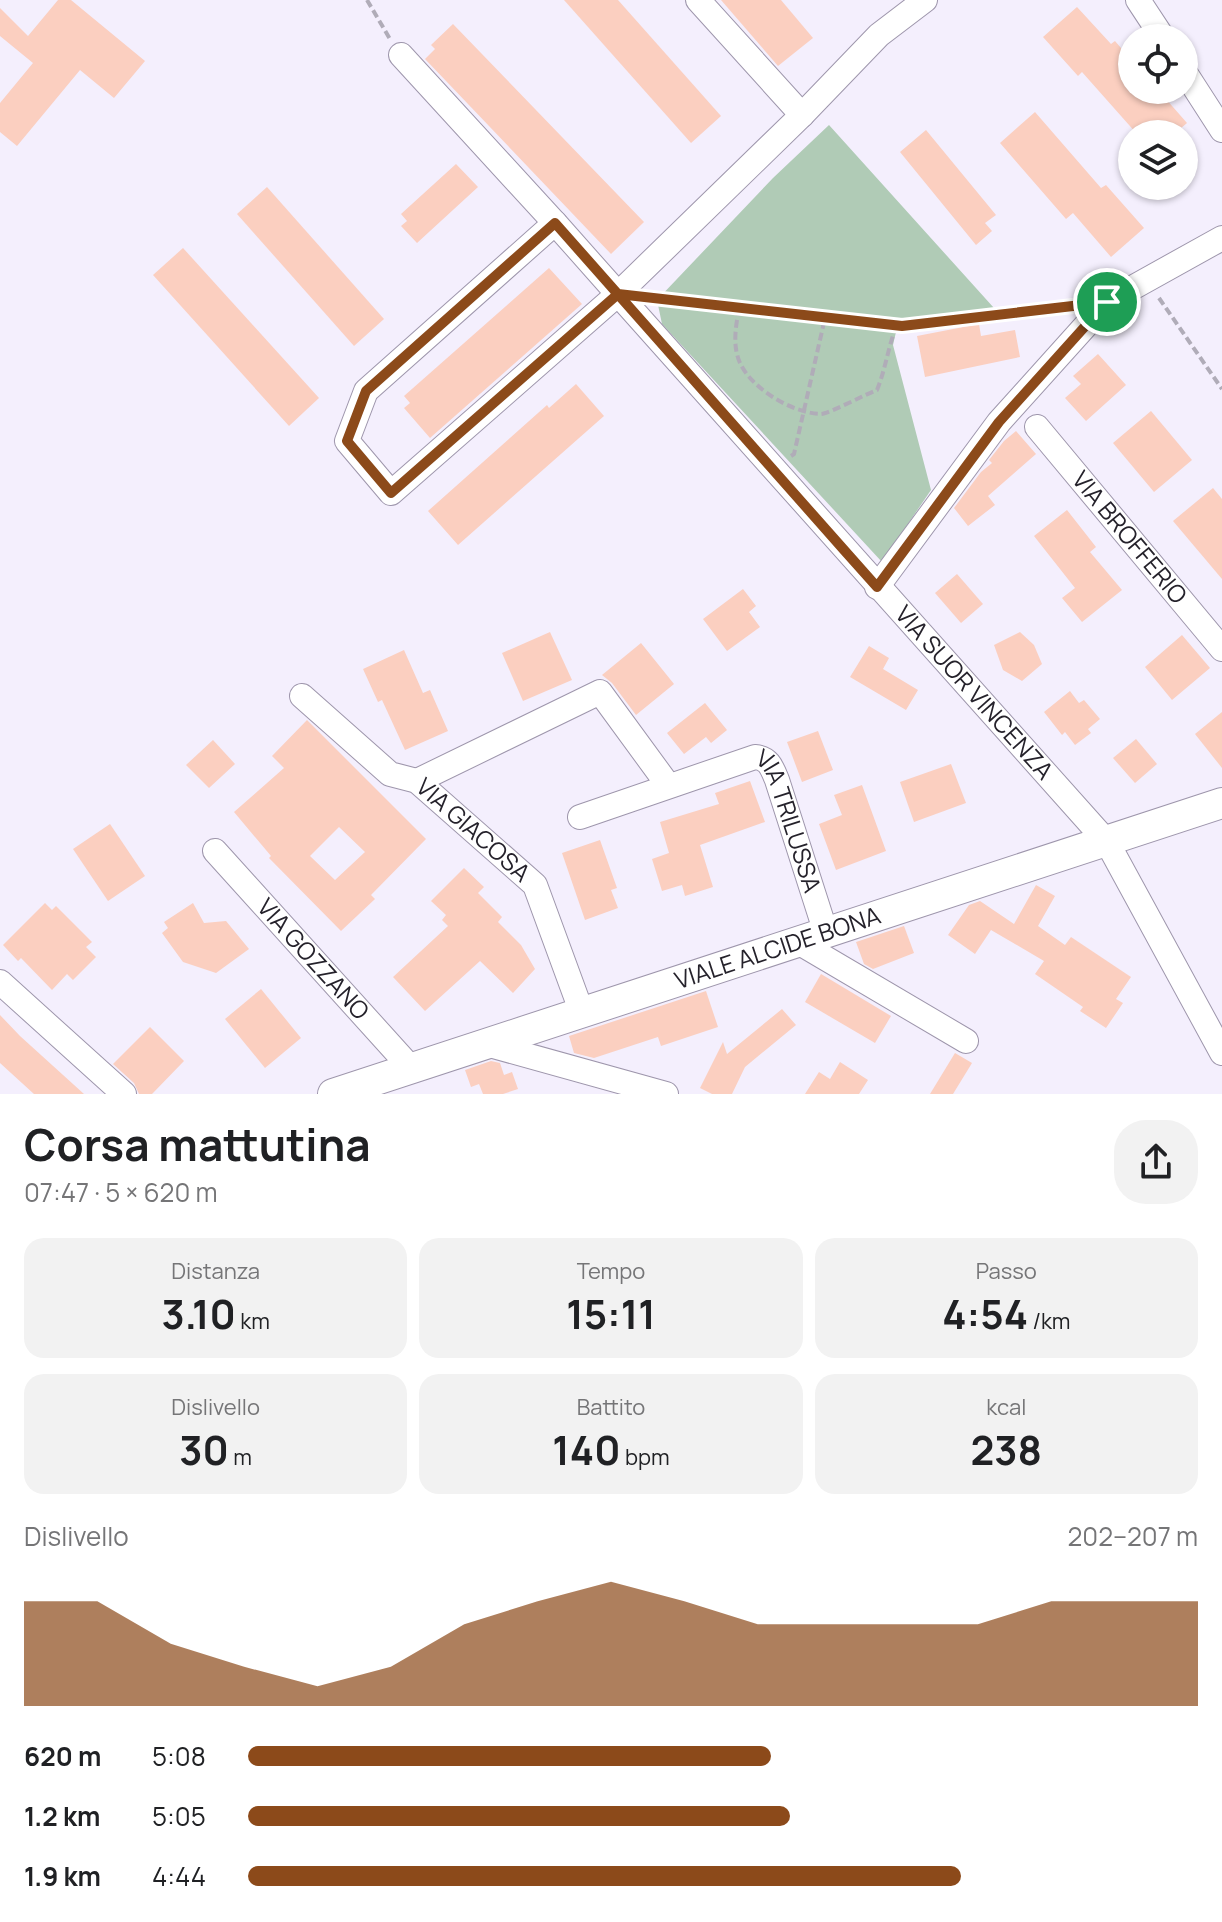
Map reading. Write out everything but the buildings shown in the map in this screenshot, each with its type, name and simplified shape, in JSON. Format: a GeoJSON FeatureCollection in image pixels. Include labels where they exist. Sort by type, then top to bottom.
{"type":"FeatureCollection","features":[{"type":"Feature","properties":{"kind":"street"},"geometry":{"type":"LineString","coordinates":[[698,0],[802,115]]}},
{"type":"Feature","properties":{"kind":"street"},"geometry":{"type":"LineString","coordinates":[[555,223],[366,391],[347,441],[391,493],[618,294],[802,115],[879,35],[925,0]]}},
{"type":"Feature","properties":{"kind":"street"},"geometry":{"type":"LineString","coordinates":[[1138,0],[1154,24]]}},
{"type":"Feature","properties":{"kind":"street","name":"VIA SUOR VINCENZA"},"geometry":{"type":"LineString","coordinates":[[401,55],[555,223],[1107,842],[1222,1053]]}},
{"type":"Feature","properties":{"kind":"street"},"geometry":{"type":"LineString","coordinates":[[1198,93],[1222,130]]}},
{"type":"Feature","properties":{"kind":"street"},"geometry":{"type":"LineString","coordinates":[[877,587],[999,422],[1107,302],[1222,238]]}},
{"type":"Feature","properties":{"kind":"street","name":"VIA BROFFERIO"},"geometry":{"type":"LineString","coordinates":[[1037,427],[1222,649]]}},
{"type":"Feature","properties":{"kind":"street"},"geometry":{"type":"LineString","coordinates":[[417,781],[600,692],[668,785]]}},
{"type":"Feature","properties":{"kind":"street","name":"VIA GIACOSA"},"geometry":{"type":"LineString","coordinates":[[302,696],[390,774],[417,781],[535,885],[582,1013]]}},
{"type":"Feature","properties":{"kind":"street","name":"VIA TRILUSSA"},"geometry":{"type":"LineString","coordinates":[[580,817],[668,785],[762,757],[771,765],[812,938]]}},
{"type":"Feature","properties":{"kind":"street","name":"VIALE ALCIDE BONA"},"geometry":{"type":"LineString","coordinates":[[333,1094],[1222,803]]}},
{"type":"Feature","properties":{"kind":"street","name":"VIA GOZZANO"},"geometry":{"type":"LineString","coordinates":[[215,851],[411,1068]]}},
{"type":"Feature","properties":{"kind":"street"},"geometry":{"type":"LineString","coordinates":[[812,938],[966,1041]]}},
{"type":"Feature","properties":{"kind":"street"},"geometry":{"type":"LineString","coordinates":[[0,982],[124,1094]]}},
{"type":"Feature","properties":{"kind":"street"},"geometry":{"type":"LineString","coordinates":[[486,1044],[666,1094]]}},
{"type":"Feature","properties":{"kind":"path"},"geometry":{"type":"LineString","coordinates":[[367,0],[401,55]]}},
{"type":"Feature","properties":{"kind":"path"},"geometry":{"type":"LineString","coordinates":[[1147,280],[1222,389]]}},
{"type":"Feature","properties":{"kind":"path"},"geometry":{"type":"LineString","coordinates":[[618,294],[897,325],[1107,302]]}},
{"type":"Feature","properties":{"kind":"path"},"geometry":{"type":"LineString","coordinates":[[739,308],[734,336],[739,362],[754,382],[779,402],[823,414],[877,390],[887,367],[897,325]]}},
{"type":"Feature","properties":{"kind":"path"},"geometry":{"type":"LineString","coordinates":[[775,471],[794,454],[825,317]]}},
{"type":"Feature","properties":{"kind":"green space"},"geometry":{"type":"Polygon","coordinates":[[[829,125],[1003,318],[896,332],[893,345],[931,490],[882,562],[662,324],[657,300],[773,178],[829,125]]]}},
{"type":"Feature","properties":{"kind":"route"},"geometry":{"type":"LineString","coordinates":[[1107,302],[902,326],[618,294],[391,493],[347,441],[366,391],[555,223],[618,294],[696,382],[877,587],[999,422],[1107,302]]}}]}
